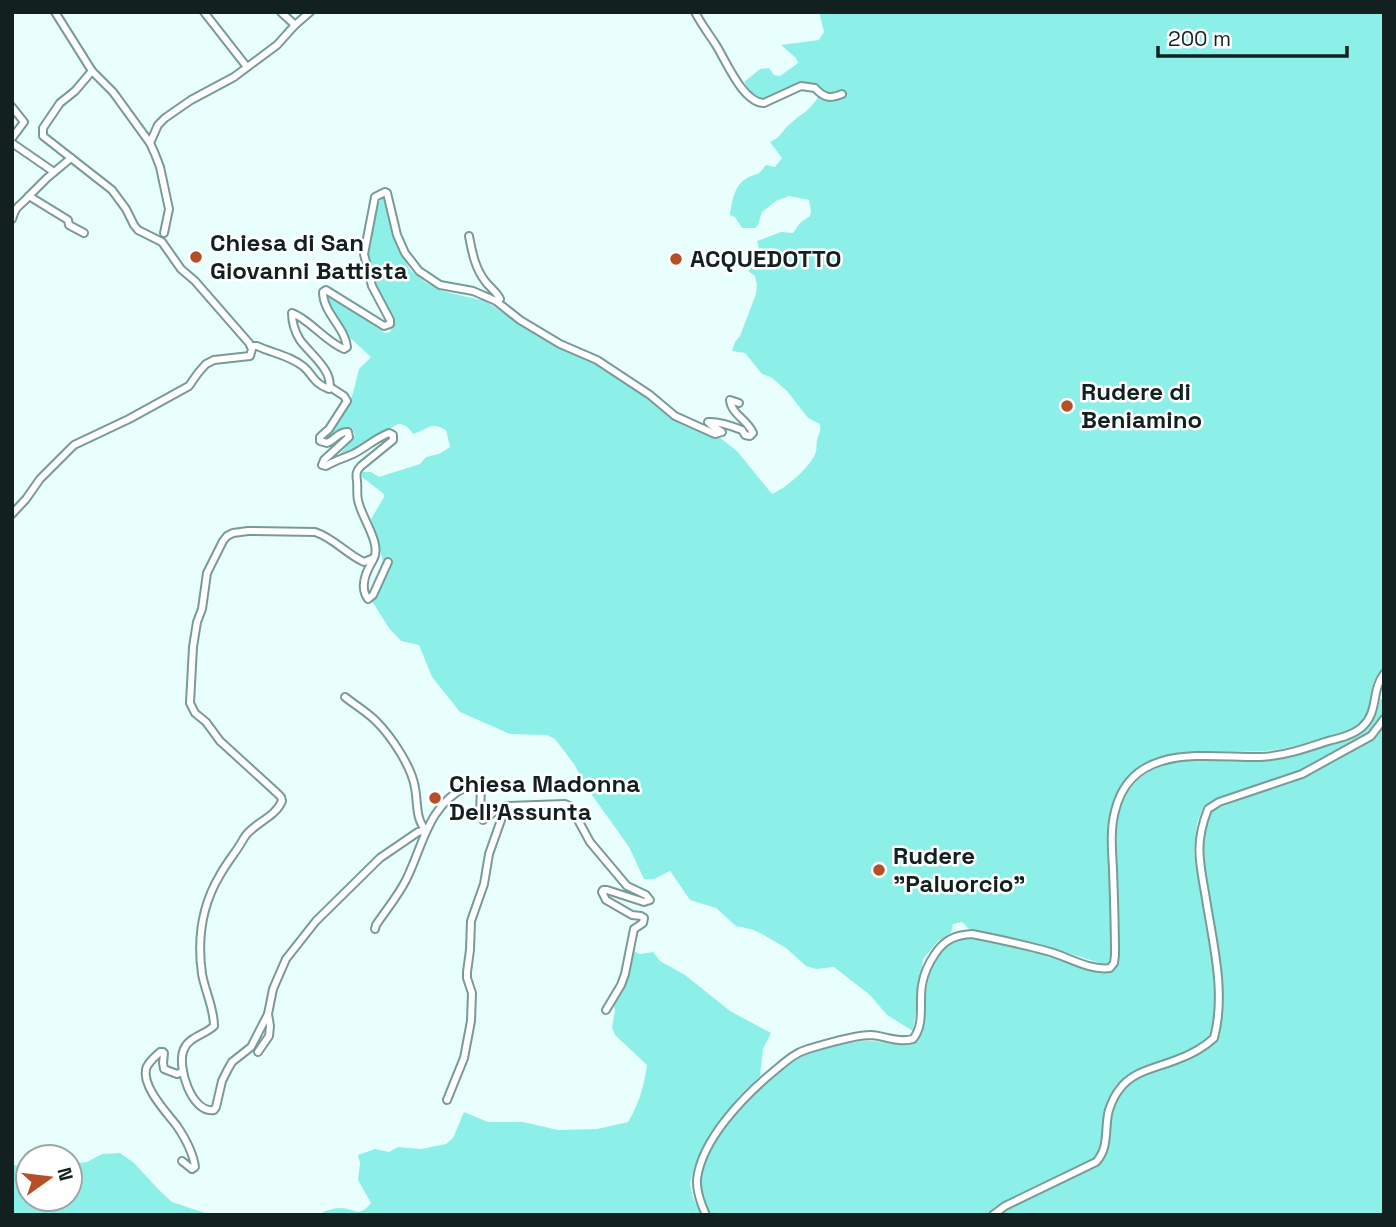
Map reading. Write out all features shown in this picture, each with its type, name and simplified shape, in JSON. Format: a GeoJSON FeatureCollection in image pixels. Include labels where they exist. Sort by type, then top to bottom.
{"type":"FeatureCollection","features":[{"type":"Feature","properties":{"kind":"street"},"geometry":{"type":"LineString","coordinates":[[55,12],[92,71],[113,92],[150,143],[159,162],[169,209],[163,233]]}},
{"type":"Feature","properties":{"kind":"street"},"geometry":{"type":"LineString","coordinates":[[204,12],[247,67]]}},
{"type":"Feature","properties":{"kind":"street"},"geometry":{"type":"LineString","coordinates":[[281,12],[295,25]]}},
{"type":"Feature","properties":{"kind":"street"},"geometry":{"type":"LineString","coordinates":[[150,143],[158,125],[165,118],[247,67],[277,44],[310,12]]}},
{"type":"Feature","properties":{"kind":"street"},"geometry":{"type":"LineString","coordinates":[[695,12],[729,71],[758,103],[764,103],[801,86],[815,88],[827,97],[842,94]]}},
{"type":"Feature","properties":{"kind":"street"},"geometry":{"type":"LineString","coordinates":[[12,513],[40,479],[74,445],[189,386],[206,364],[214,360],[250,356],[252,349],[195,281],[181,269],[162,242],[138,230],[112,190],[43,136],[43,128],[60,103],[75,91],[92,71]]}},
{"type":"Feature","properties":{"kind":"street"},"geometry":{"type":"LineString","coordinates":[[12,107],[24,122],[12,141],[54,172]]}},
{"type":"Feature","properties":{"kind":"street"},"geometry":{"type":"LineString","coordinates":[[12,219],[16,209],[71,158]]}},
{"type":"Feature","properties":{"kind":"street"},"geometry":{"type":"LineString","coordinates":[[330,387],[322,366],[300,340],[292,313],[344,349],[347,347],[345,336],[324,302],[323,292],[326,290],[384,326],[390,324],[372,286],[364,254],[376,197],[385,192],[405,253],[419,271],[440,285],[473,291],[496,301],[520,320],[560,344],[597,360],[650,395],[675,416],[715,434],[722,432],[708,422],[718,422],[743,430],[745,435],[750,436],[753,433],[748,423],[730,405],[730,400],[739,403]]}},
{"type":"Feature","properties":{"kind":"street"},"geometry":{"type":"LineString","coordinates":[[29,196],[68,220],[69,225],[83,233]]}},
{"type":"Feature","properties":{"kind":"street"},"geometry":{"type":"LineString","coordinates":[[469,236],[477,270],[498,295],[500,299],[496,301]]}},
{"type":"Feature","properties":{"kind":"street"},"geometry":{"type":"LineString","coordinates":[[251,346],[295,362],[305,368],[314,381],[328,389],[330,387],[347,401],[329,429],[320,437],[320,441],[327,443],[342,432],[348,432],[349,437],[322,465],[326,466],[353,454],[383,435],[393,435],[393,440],[361,466],[356,476],[358,503],[377,553],[366,571],[363,584],[363,591],[368,599],[373,595],[388,562]]}},
{"type":"Feature","properties":{"kind":"street"},"geometry":{"type":"LineString","coordinates":[[374,558],[364,562],[359,560],[325,535],[315,532],[248,531],[227,536],[209,566],[193,647],[190,703],[195,713],[206,722],[220,741],[281,797],[282,801],[276,810],[246,834],[209,895],[200,951],[202,976],[215,1021],[214,1026],[189,1042],[181,1060],[188,1089],[204,1110],[214,1110],[222,1081],[232,1062],[251,1047],[268,1014],[273,989],[286,958],[316,921],[380,858],[410,837],[426,830]]}},
{"type":"Feature","properties":{"kind":"street"},"geometry":{"type":"LineString","coordinates":[[706,1215],[698,1193],[700,1166],[721,1125],[741,1101],[800,1052],[861,1036],[872,1035],[907,1041],[913,1039],[919,1029],[922,986],[927,965],[950,938],[972,934],[1049,951],[1093,967],[1110,968],[1115,955],[1112,845],[1115,810],[1120,796],[1140,772],[1159,761],[1178,757],[1263,757],[1284,754],[1344,737],[1358,731],[1371,717],[1377,689],[1384,674]]}},
{"type":"Feature","properties":{"kind":"street"},"geometry":{"type":"LineString","coordinates":[[345,697],[375,720],[404,761],[415,786],[420,822],[426,830]]}},
{"type":"Feature","properties":{"kind":"street"},"geometry":{"type":"LineString","coordinates":[[993,1215],[1005,1206],[1096,1162],[1104,1152],[1109,1110],[1119,1089],[1143,1071],[1195,1052],[1214,1038],[1219,1019],[1217,966],[1198,852],[1202,825],[1208,809],[1219,802],[1301,774],[1371,736],[1384,719]]}},
{"type":"Feature","properties":{"kind":"street"},"geometry":{"type":"LineString","coordinates":[[375,929],[406,880],[426,830],[446,801],[457,792],[479,783],[482,788],[480,815],[483,820],[506,806],[559,803],[570,806],[590,842],[627,886],[649,898],[644,902],[607,890],[602,892],[606,900],[632,915],[644,918],[634,929],[625,974],[606,1010]]}},
{"type":"Feature","properties":{"kind":"street"},"geometry":{"type":"LineString","coordinates":[[447,1100],[464,1058],[471,1020],[472,993],[467,978],[471,921],[484,884],[489,854],[506,806]]}},
{"type":"Feature","properties":{"kind":"street"},"geometry":{"type":"LineString","coordinates":[[258,1052],[269,1036],[271,1026],[268,1014]]}},
{"type":"Feature","properties":{"kind":"street"},"geometry":{"type":"LineString","coordinates":[[182,1072],[164,1069],[164,1053],[160,1052],[147,1065],[145,1073],[155,1100],[178,1128],[195,1167],[192,1169],[182,1161]]}},
{"type":"Feature","properties":{"kind":"shaded area"},"geometry":{"type":"Polygon","coordinates":[[[819,12],[1384,12],[1384,668],[1374,681],[1366,714],[1354,727],[1312,742],[1267,751],[1170,756],[1149,763],[1131,775],[1118,794],[1109,826],[1113,954],[1108,963],[1103,964],[1036,943],[969,929],[962,922],[953,924],[951,933],[938,941],[923,959],[913,1031],[887,1015],[870,995],[834,967],[816,969],[806,966],[786,948],[762,934],[736,926],[716,908],[690,900],[670,871],[654,879],[644,879],[629,847],[555,739],[547,735],[510,734],[460,712],[432,677],[419,645],[401,641],[372,601],[379,594],[383,561],[371,519],[384,494],[362,477],[362,472],[371,472],[379,477],[420,464],[426,457],[439,454],[450,447],[446,430],[433,426],[413,434],[407,427],[398,424],[347,454],[340,454],[355,435],[352,428],[326,440],[349,403],[359,369],[371,357],[347,335],[326,298],[331,298],[385,333],[390,332],[394,324],[376,290],[368,253],[373,221],[380,200],[384,198],[397,245],[410,270],[425,282],[442,291],[485,301],[534,333],[565,350],[589,359],[637,390],[671,417],[701,431],[715,434],[737,451],[772,494],[791,482],[814,457],[820,424],[808,418],[787,391],[771,377],[762,374],[745,353],[732,351],[756,294],[755,276],[748,271],[762,261],[757,241],[781,232],[793,233],[800,223],[810,216],[809,200],[789,196],[776,201],[762,212],[755,228],[742,228],[735,217],[730,215],[734,194],[739,185],[759,173],[766,165],[775,167],[782,158],[770,142],[817,99],[817,91],[810,86],[778,99],[765,101],[755,96],[744,82],[760,69],[769,68],[774,75],[780,76],[798,63],[781,45],[819,40],[824,32],[819,12]]]}},
{"type":"Feature","properties":{"kind":"shaded area"},"geometry":{"type":"Polygon","coordinates":[[[1384,698],[1384,715],[1370,733],[1357,741],[1300,770],[1218,798],[1204,806],[1197,823],[1194,852],[1213,967],[1215,1018],[1210,1036],[1188,1051],[1141,1068],[1121,1081],[1108,1102],[1101,1142],[1094,1158],[1002,1203],[987,1215],[711,1215],[702,1188],[705,1163],[730,1121],[789,1063],[810,1052],[861,1041],[906,1044],[919,1038],[923,1030],[930,972],[944,949],[955,941],[971,938],[1048,955],[1088,970],[1112,972],[1119,955],[1116,849],[1118,816],[1125,797],[1137,781],[1151,770],[1186,761],[1270,760],[1332,743],[1367,727],[1374,718],[1380,699],[1384,698]]]}},
{"type":"Feature","properties":{"kind":"shaded area"},"geometry":{"type":"Polygon","coordinates":[[[1384,725],[1384,1215],[999,1215],[1006,1209],[1098,1164],[1107,1147],[1115,1106],[1125,1088],[1144,1075],[1194,1056],[1217,1040],[1222,1019],[1220,966],[1202,852],[1205,825],[1210,811],[1303,777],[1373,739],[1384,725]]]}},
{"type":"Feature","properties":{"kind":"shaded area"},"geometry":{"type":"Polygon","coordinates":[[[636,932],[633,951],[640,954],[653,952],[660,961],[685,975],[730,1011],[771,1033],[763,1049],[760,1076],[740,1095],[710,1133],[696,1163],[690,1183],[693,1198],[702,1215],[323,1215],[323,1212],[338,1208],[363,1211],[371,1203],[358,1180],[358,1155],[375,1149],[389,1152],[398,1147],[421,1149],[446,1144],[453,1138],[464,1112],[488,1122],[523,1122],[558,1130],[597,1129],[628,1122],[641,1095],[647,1065],[615,1035],[612,1027],[615,1010],[610,994],[619,982],[636,932]]]}},
{"type":"Feature","properties":{"kind":"shaded area"},"geometry":{"type":"Polygon","coordinates":[[[120,1153],[134,1163],[172,1202],[217,1215],[12,1215],[12,1164],[14,1213],[84,1213],[84,1162],[102,1154],[120,1153]]]}},
{"type":"Feature","properties":{"kind":"place","name":"Chiesa di San Giovanni Battista"},"geometry":{"type":"Point","coordinates":[196,257]}},
{"type":"Feature","properties":{"kind":"place","name":"ACQUEDOTTO"},"geometry":{"type":"Point","coordinates":[676,259]}},
{"type":"Feature","properties":{"kind":"place","name":"Rudere di Beniamino"},"geometry":{"type":"Point","coordinates":[1067,406]}},
{"type":"Feature","properties":{"kind":"place","name":"Chiesa Madonna Dell'Assunta"},"geometry":{"type":"Point","coordinates":[435,798]}},
{"type":"Feature","properties":{"kind":"place","name":"Rudere \"Paluorcio\""},"geometry":{"type":"Point","coordinates":[879,870]}}]}
